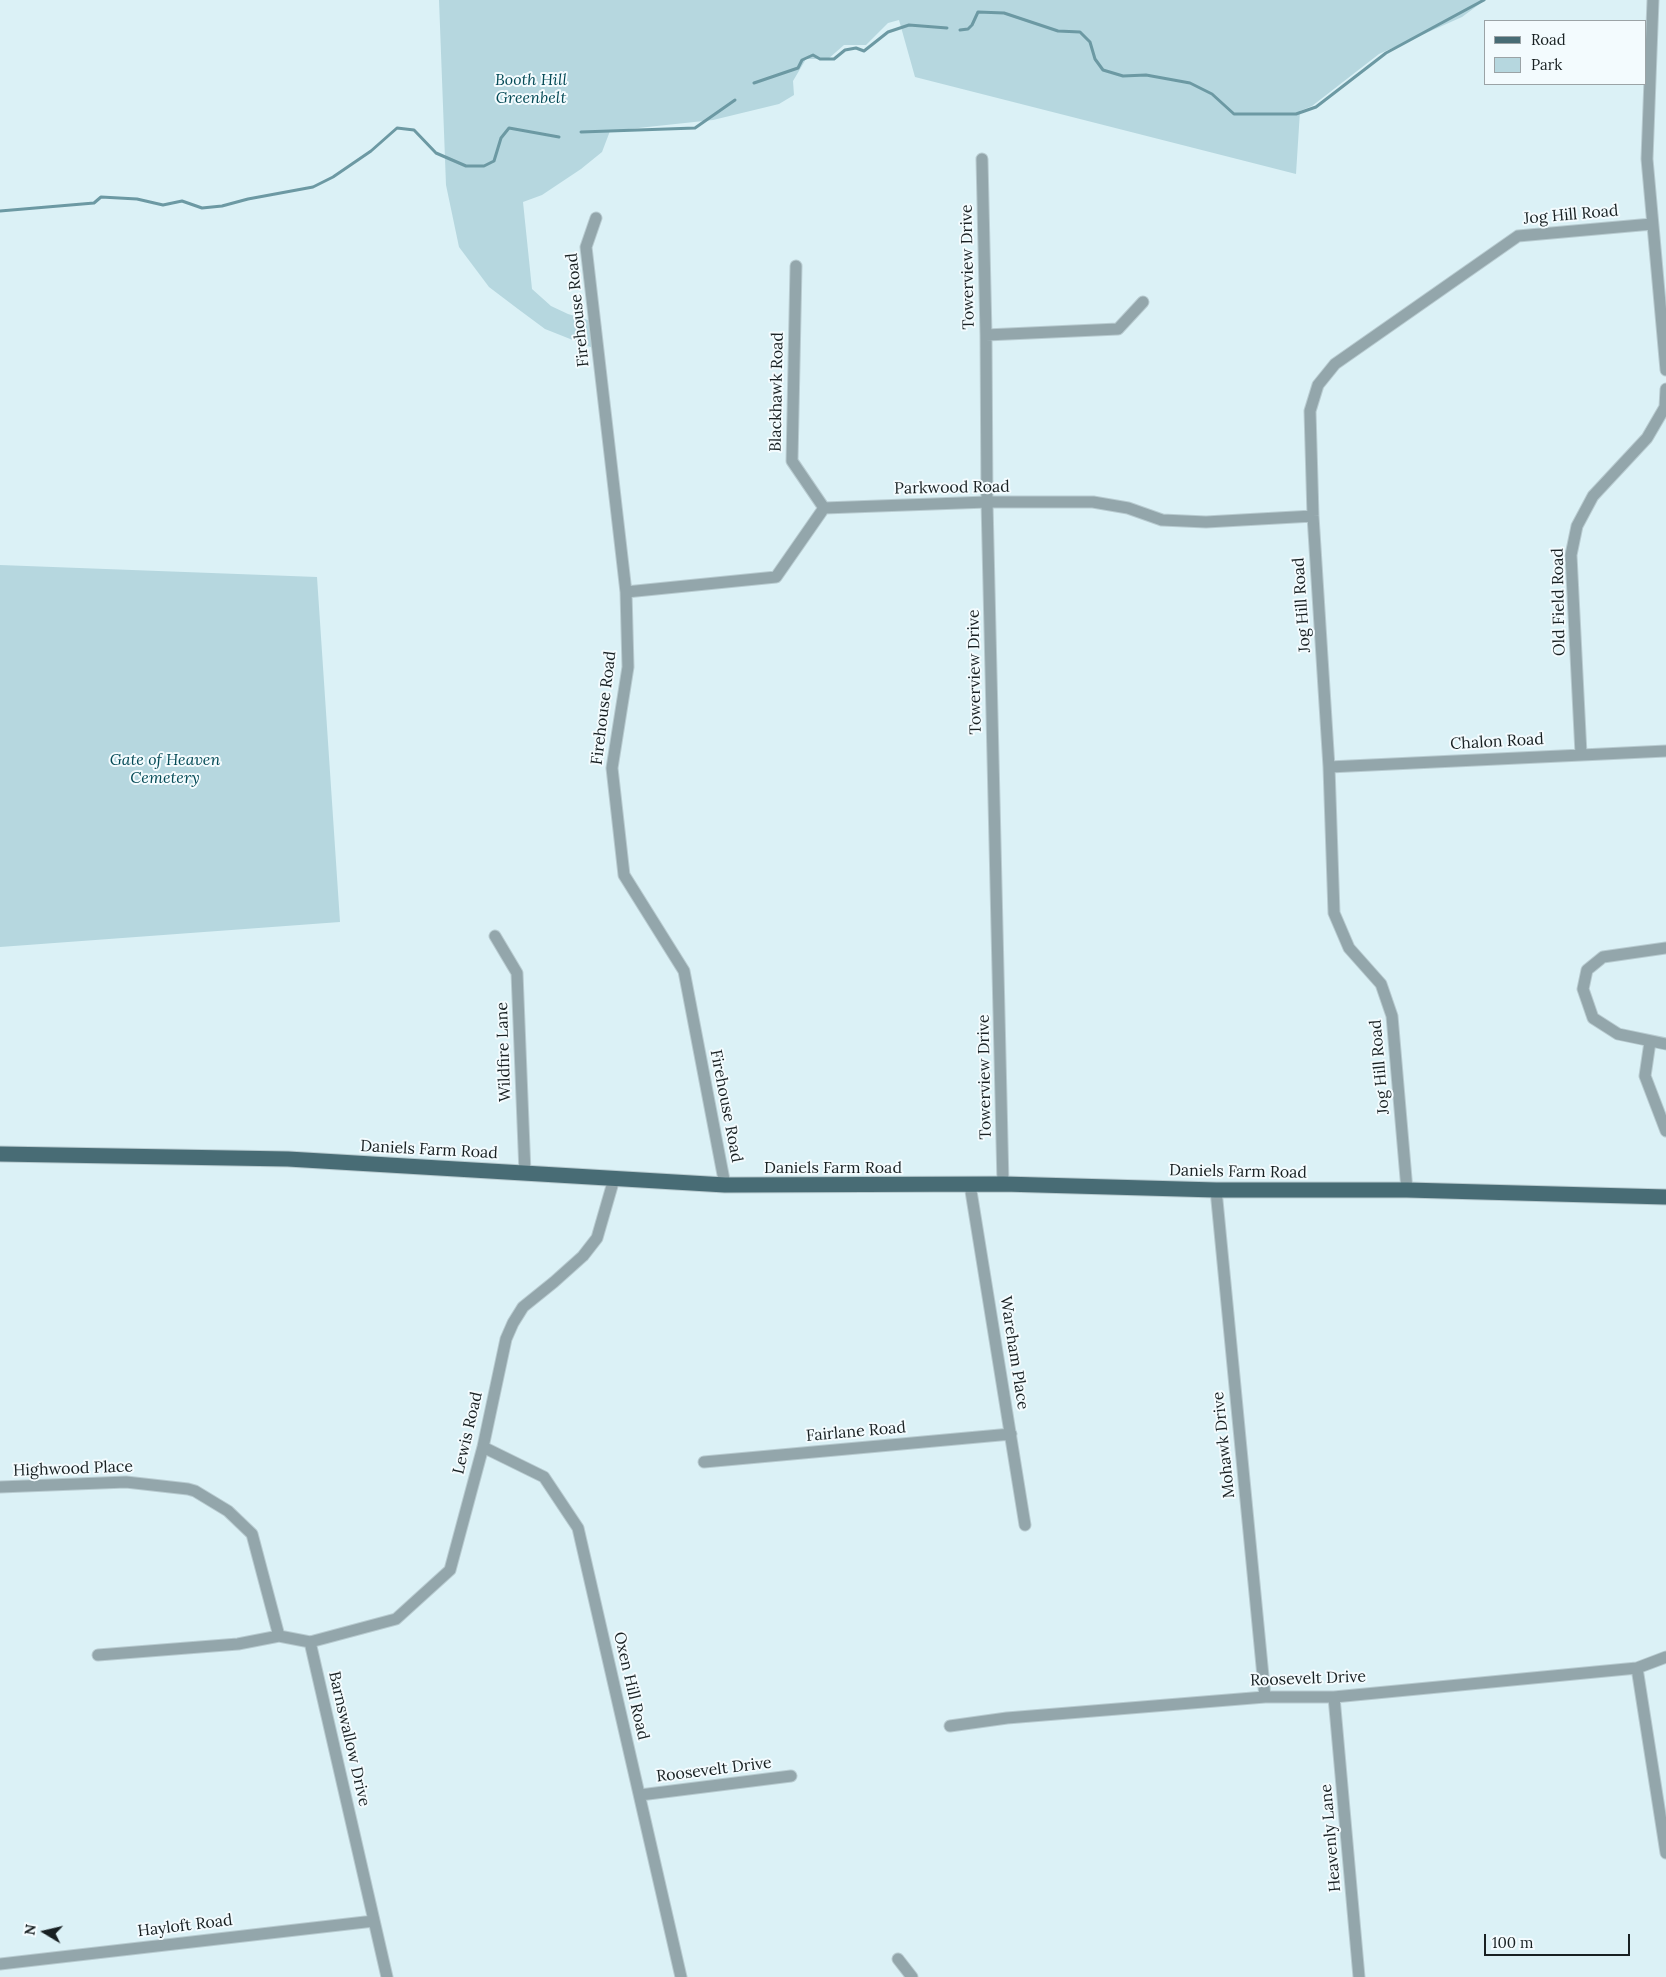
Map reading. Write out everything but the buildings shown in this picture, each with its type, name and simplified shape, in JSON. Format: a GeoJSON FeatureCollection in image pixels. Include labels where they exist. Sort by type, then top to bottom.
{"type":"FeatureCollection","features":[{"type":"Feature","properties":{"kind":"main road","name":"Daniels Farm Road"},"geometry":{"type":"LineString","coordinates":[[0,1154],[288,1159],[725,1185],[1003,1184],[1216,1190],[1407,1190],[1666,1197]]}},
{"type":"Feature","properties":{"kind":"street"},"geometry":{"type":"LineString","coordinates":[[1654,0],[1647,159],[1652,224],[1662,276],[1666,370]]}},
{"type":"Feature","properties":{"kind":"street","name":"Towerview Drive"},"geometry":{"type":"LineString","coordinates":[[982,160],[987,502],[1003,1184]]}},
{"type":"Feature","properties":{"kind":"street","name":"Firehouse Road"},"geometry":{"type":"LineString","coordinates":[[596,218],[586,247],[626,592],[628,667],[612,768],[624,875],[684,971],[725,1185]]}},
{"type":"Feature","properties":{"kind":"street","name":"Jog Hill Road"},"geometry":{"type":"LineString","coordinates":[[1407,1190],[1392,1016],[1382,984],[1348,948],[1334,913],[1329,767],[1313,516],[1310,411],[1318,385],[1335,364],[1518,236],[1652,224]]}},
{"type":"Feature","properties":{"kind":"street","name":"Blackhawk Road"},"geometry":{"type":"LineString","coordinates":[[796,266],[792,461],[824,508]]}},
{"type":"Feature","properties":{"kind":"street"},"geometry":{"type":"LineString","coordinates":[[986,335],[1118,329],[1143,302]]}},
{"type":"Feature","properties":{"kind":"street","name":"Old Field Road"},"geometry":{"type":"LineString","coordinates":[[1581,754],[1571,555],[1577,526],[1593,496],[1647,438],[1664,406],[1666,389]]}},
{"type":"Feature","properties":{"kind":"street","name":"Parkwood Road"},"geometry":{"type":"LineString","coordinates":[[824,508],[987,502],[1093,502],[1128,508],[1162,520],[1197,522],[1313,516]]}},
{"type":"Feature","properties":{"kind":"street"},"geometry":{"type":"LineString","coordinates":[[626,592],[776,577],[824,508]]}},
{"type":"Feature","properties":{"kind":"street","name":"Chalon Road"},"geometry":{"type":"LineString","coordinates":[[1329,767],[1666,751]]}},
{"type":"Feature","properties":{"kind":"street","name":"Wildfire Lane"},"geometry":{"type":"LineString","coordinates":[[495,936],[517,973],[525,1173]]}},
{"type":"Feature","properties":{"kind":"street"},"geometry":{"type":"LineString","coordinates":[[1666,948],[1603,956],[1586,970],[1582,988],[1593,1018],[1618,1034],[1666,1044]]}},
{"type":"Feature","properties":{"kind":"street"},"geometry":{"type":"LineString","coordinates":[[1650,1042],[1645,1076],[1666,1131]]}},
{"type":"Feature","properties":{"kind":"street","name":"Lewis Road"},"geometry":{"type":"LineString","coordinates":[[310,1642],[396,1619],[450,1570],[483,1447],[506,1339],[523,1307],[583,1256],[597,1238],[614,1179]]}},
{"type":"Feature","properties":{"kind":"street","name":"Wareham Place"},"geometry":{"type":"LineString","coordinates":[[970,1185],[1025,1525]]}},
{"type":"Feature","properties":{"kind":"street","name":"Mohawk Drive"},"geometry":{"type":"LineString","coordinates":[[1216,1190],[1265,1697]]}},
{"type":"Feature","properties":{"kind":"street","name":"Fairlane Road"},"geometry":{"type":"LineString","coordinates":[[704,1462],[1011,1434]]}},
{"type":"Feature","properties":{"kind":"street","name":"Oxen Hill Road"},"geometry":{"type":"LineString","coordinates":[[483,1447],[544,1477],[578,1528],[681,1977]]}},
{"type":"Feature","properties":{"kind":"street","name":"Highwood Place"},"geometry":{"type":"LineString","coordinates":[[0,1487],[126,1482],[195,1491],[228,1512],[252,1534],[279,1636]]}},
{"type":"Feature","properties":{"kind":"street"},"geometry":{"type":"LineString","coordinates":[[98,1655],[238,1644],[279,1636],[310,1642]]}},
{"type":"Feature","properties":{"kind":"street","name":"Barnswallow Drive"},"geometry":{"type":"LineString","coordinates":[[310,1642],[388,1977]]}},
{"type":"Feature","properties":{"kind":"street","name":"Roosevelt Drive"},"geometry":{"type":"LineString","coordinates":[[950,1726],[1008,1718],[1265,1697],[1334,1697],[1637,1668],[1666,1658]]}},
{"type":"Feature","properties":{"kind":"street"},"geometry":{"type":"LineString","coordinates":[[1637,1668],[1666,1854]]}},
{"type":"Feature","properties":{"kind":"street","name":"Heavenly Lane"},"geometry":{"type":"LineString","coordinates":[[1334,1697],[1360,1977]]}},
{"type":"Feature","properties":{"kind":"street","name":"Roosevelt Drive"},"geometry":{"type":"LineString","coordinates":[[640,1796],[792,1776]]}},
{"type":"Feature","properties":{"kind":"street","name":"Hayloft Road"},"geometry":{"type":"LineString","coordinates":[[0,1964],[374,1921]]}},
{"type":"Feature","properties":{"kind":"street"},"geometry":{"type":"LineString","coordinates":[[898,1959],[912,1977]]}},
{"type":"Feature","properties":{"kind":"green space","name":"Booth Hill Greenbelt"},"geometry":{"type":"Polygon","coordinates":[[[439,0],[1485,0],[1462,17],[1379,54],[1312,106],[1300,111],[1296,174],[915,77],[899,20],[888,23],[866,45],[844,45],[828,59],[806,59],[793,81],[794,95],[779,104],[713,120],[610,131],[602,152],[581,169],[542,195],[523,202],[532,289],[551,306],[568,314],[601,324],[603,352],[545,329],[489,287],[459,247],[446,185],[439,0]]]}},
{"type":"Feature","properties":{"kind":"green space","name":"Gate of Heaven Cemetery"},"geometry":{"type":"Polygon","coordinates":[[[0,565],[317,577],[340,922],[0,947],[0,565]]]}},
{"type":"Feature","properties":{"kind":"waterway"},"geometry":{"type":"LineString","coordinates":[[960,30],[968,29],[978,12],[1004,13],[1058,31],[1080,32],[1090,42],[1095,59],[1103,70],[1123,76],[1146,75],[1190,83],[1212,94],[1234,114],[1296,114],[1316,107],[1386,53],[1484,0]]}},
{"type":"Feature","properties":{"kind":"waterway"},"geometry":{"type":"LineString","coordinates":[[754,83],[798,68],[802,60],[813,55],[820,59],[834,59],[845,50],[856,48],[864,51],[888,32],[909,25],[947,28]]}},
{"type":"Feature","properties":{"kind":"waterway"},"geometry":{"type":"LineString","coordinates":[[581,132],[695,128],[735,100]]}},
{"type":"Feature","properties":{"kind":"waterway"},"geometry":{"type":"LineString","coordinates":[[0,211],[94,203],[101,197],[137,199],[163,205],[182,201],[202,208],[222,206],[248,199],[313,187],[333,177],[371,151],[397,128],[414,130],[436,153],[466,166],[484,166],[494,161],[501,138],[509,128],[559,137]]}}]}
